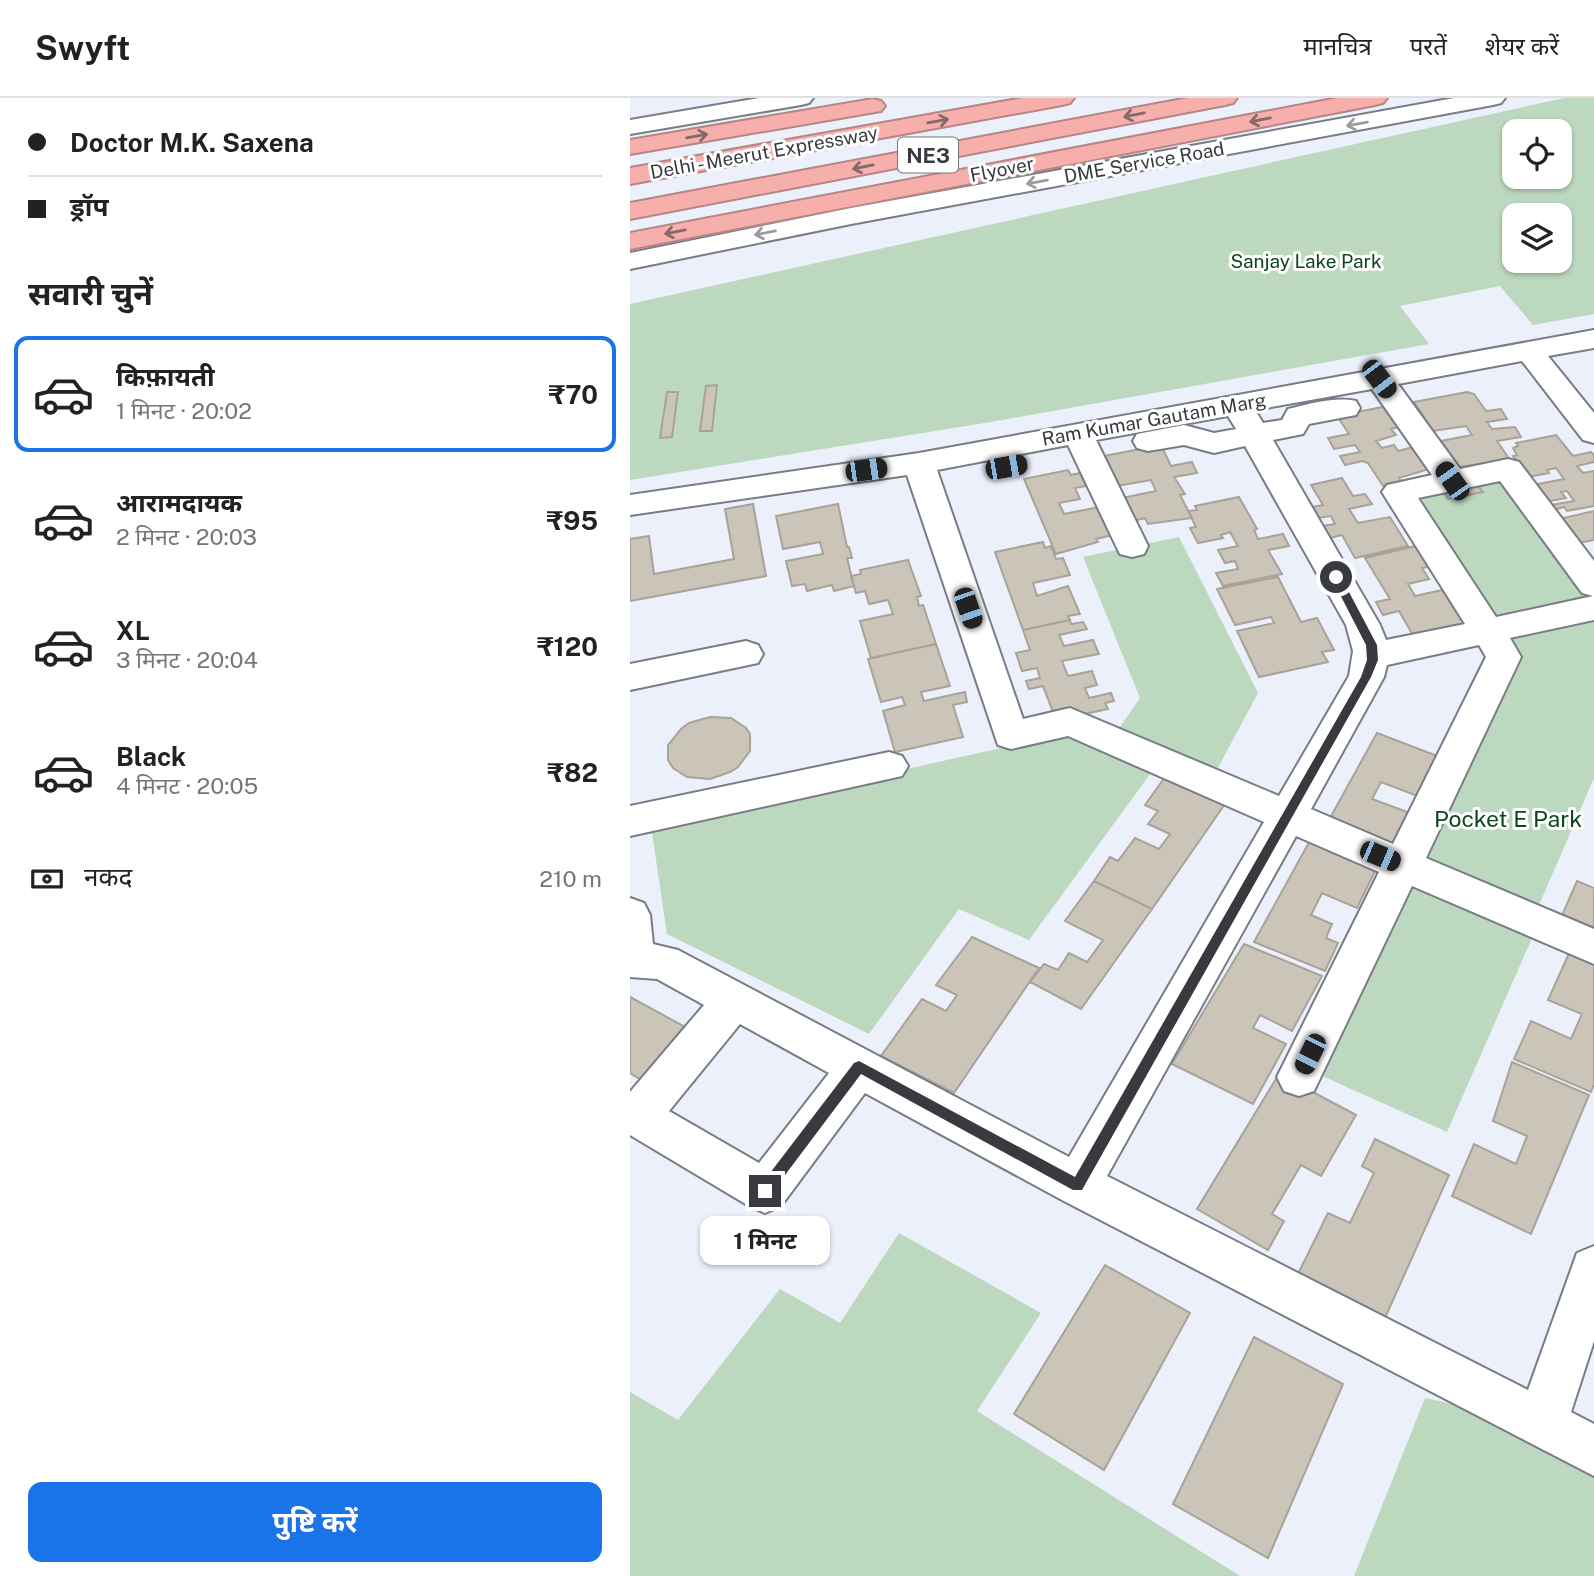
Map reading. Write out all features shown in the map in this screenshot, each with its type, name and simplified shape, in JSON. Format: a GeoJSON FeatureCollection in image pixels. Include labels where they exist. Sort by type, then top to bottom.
{"type":"FeatureCollection","features":[{"type":"Feature","properties":{"kind":"highway","name":"Delhi - Meerut Expressway"},"geometry":{"type":"LineString","coordinates":[[630,176],[1062,98]]}},
{"type":"Feature","properties":{"kind":"highway","name":"Delhi - Meerut Expressway"},"geometry":{"type":"LineString","coordinates":[[630,211],[1225,98]]}},
{"type":"Feature","properties":{"kind":"highway","name":"Flyover"},"geometry":{"type":"LineString","coordinates":[[630,241],[1375,98]]}},
{"type":"Feature","properties":{"kind":"highway"},"geometry":{"type":"LineString","coordinates":[[630,147],[893,102]]}},
{"type":"Feature","properties":{"kind":"street"},"geometry":{"type":"LineString","coordinates":[[630,127],[801,98]]}},
{"type":"Feature","properties":{"kind":"street","name":"DME Service Road"},"geometry":{"type":"LineString","coordinates":[[630,261],[1417,105],[1479,99]]}},
{"type":"Feature","properties":{"kind":"street","name":"Ram Kumar Gautam Marg"},"geometry":{"type":"LineString","coordinates":[[630,505],[922,472],[1082,442],[1246,420],[1387,388],[1537,360],[1594,339]]}},
{"type":"Feature","properties":{"kind":"street"},"geometry":{"type":"LineString","coordinates":[[1537,360],[1594,360]]}},
{"type":"Feature","properties":{"kind":"street"},"geometry":{"type":"LineString","coordinates":[[1537,360],[1594,433]]}},
{"type":"Feature","properties":{"kind":"street"},"geometry":{"type":"LineString","coordinates":[[1387,388],[1452,481]]}},
{"type":"Feature","properties":{"kind":"street"},"geometry":{"type":"LineString","coordinates":[[1077,1185],[1366,677],[1372,656],[1371,645],[1363,625],[1246,420]]}},
{"type":"Feature","properties":{"kind":"street"},"geometry":{"type":"LineString","coordinates":[[1082,442],[1132,546]]}},
{"type":"Feature","properties":{"kind":"street"},"geometry":{"type":"LineString","coordinates":[[1299,1077],[1504,657],[1398,492],[1508,469],[1594,585]]}},
{"type":"Feature","properties":{"kind":"street"},"geometry":{"type":"LineString","coordinates":[[922,472],[1011,735],[1070,722],[1594,947]]}},
{"type":"Feature","properties":{"kind":"street"},"geometry":{"type":"LineString","coordinates":[[1372,656],[1594,608]]}},
{"type":"Feature","properties":{"kind":"street"},"geometry":{"type":"LineString","coordinates":[[630,677],[746,654]]}},
{"type":"Feature","properties":{"kind":"street"},"geometry":{"type":"LineString","coordinates":[[630,821],[889,766]]}},
{"type":"Feature","properties":{"kind":"street"},"geometry":{"type":"LineString","coordinates":[[630,915],[632,959],[663,962],[1077,1185],[1594,1451]]}},
{"type":"Feature","properties":{"kind":"street"},"geometry":{"type":"LineString","coordinates":[[734,1000],[637,1116],[765,1191],[859,1067]]}},
{"type":"Feature","properties":{"kind":"street"},"geometry":{"type":"LineString","coordinates":[[1542,1423],[1594,1269]]}},
{"type":"Feature","properties":{"kind":"green space","name":"Sanjay Lake Park"},"geometry":{"type":"Polygon","coordinates":[[[1564,98],[1594,98],[1594,314],[1533,325],[1500,286],[1400,306],[1429,344],[985,423],[630,480],[630,304],[1564,98]]]}},
{"type":"Feature","properties":{"kind":"green space"},"geometry":{"type":"Polygon","coordinates":[[[1505,475],[1594,597],[1498,619],[1414,494],[1505,475]]]}},
{"type":"Feature","properties":{"kind":"green space"},"geometry":{"type":"Polygon","coordinates":[[[1179,537],[1258,693],[1212,779],[1116,733],[1140,698],[1083,557],[1179,537]]]}},
{"type":"Feature","properties":{"kind":"green space","name":"Pocket E Park"},"geometry":{"type":"Polygon","coordinates":[[[1594,615],[1594,778],[1539,905],[1419,856],[1503,635],[1594,615]]]}},
{"type":"Feature","properties":{"kind":"green space"},"geometry":{"type":"Polygon","coordinates":[[[1077,731],[1153,770],[1029,940],[959,909],[869,1034],[667,934],[651,826],[1077,731]]]}},
{"type":"Feature","properties":{"kind":"green space","name":"Pocket E Park"},"geometry":{"type":"Polygon","coordinates":[[[1410,884],[1532,938],[1447,1132],[1311,1071],[1410,884]]]}},
{"type":"Feature","properties":{"kind":"green space"},"geometry":{"type":"Polygon","coordinates":[[[899,1233],[1041,1313],[977,1411],[1240,1576],[630,1576],[630,1392],[678,1420],[780,1289],[840,1323],[899,1233]]]}},
{"type":"Feature","properties":{"kind":"green space"},"geometry":{"type":"Polygon","coordinates":[[[1425,1398],[1542,1423],[1594,1451],[1594,1576],[1354,1576],[1425,1398]]]}},
{"type":"Feature","properties":{"kind":"building"},"geometry":{"type":"Polygon","coordinates":[[[717,385],[712,431],[700,431],[706,386],[717,385]]]}},
{"type":"Feature","properties":{"kind":"building"},"geometry":{"type":"Polygon","coordinates":[[[667,392],[678,392],[672,437],[660,438],[667,392]]]}},
{"type":"Feature","properties":{"kind":"building"},"geometry":{"type":"Polygon","coordinates":[[[1467,392],[1474,394],[1486,411],[1501,409],[1507,419],[1487,422],[1492,429],[1515,427],[1521,437],[1497,441],[1510,460],[1459,467],[1441,441],[1472,435],[1466,426],[1433,431],[1414,402],[1467,392]]]}},
{"type":"Feature","properties":{"kind":"building"},"geometry":{"type":"Polygon","coordinates":[[[1393,405],[1402,426],[1391,429],[1396,435],[1376,441],[1382,448],[1394,445],[1398,451],[1413,447],[1429,469],[1399,478],[1402,482],[1383,486],[1368,463],[1362,461],[1345,465],[1340,456],[1360,452],[1355,445],[1334,449],[1328,438],[1349,434],[1337,416],[1393,405]]]}},
{"type":"Feature","properties":{"kind":"building"},"geometry":{"type":"Polygon","coordinates":[[[1556,435],[1573,456],[1591,452],[1594,455],[1594,462],[1577,466],[1583,473],[1594,471],[1594,506],[1567,511],[1564,507],[1554,510],[1551,505],[1574,501],[1567,491],[1561,492],[1566,498],[1545,502],[1533,485],[1564,479],[1556,468],[1547,470],[1549,473],[1528,477],[1513,456],[1517,455],[1513,448],[1518,446],[1516,443],[1556,435]]]}},
{"type":"Feature","properties":{"kind":"building"},"geometry":{"type":"Polygon","coordinates":[[[1161,445],[1171,466],[1192,462],[1197,473],[1174,477],[1185,494],[1180,495],[1192,518],[1148,524],[1145,518],[1133,521],[1122,498],[1156,491],[1151,480],[1117,486],[1104,456],[1161,445]]]}},
{"type":"Feature","properties":{"kind":"building"},"geometry":{"type":"Polygon","coordinates":[[[1068,470],[1071,475],[1080,473],[1086,486],[1075,488],[1080,499],[1059,503],[1064,514],[1099,507],[1113,535],[1056,554],[1024,479],[1068,470]]]}},
{"type":"Feature","properties":{"kind":"building"},"geometry":{"type":"Polygon","coordinates":[[[1342,478],[1353,496],[1365,494],[1372,504],[1349,509],[1358,523],[1390,517],[1408,546],[1355,558],[1342,535],[1330,538],[1322,526],[1335,524],[1331,516],[1318,518],[1312,507],[1323,505],[1311,485],[1342,478]]]}},
{"type":"Feature","properties":{"kind":"building"},"geometry":{"type":"Polygon","coordinates":[[[1474,481],[1483,492],[1448,499],[1440,488],[1474,481]]]}},
{"type":"Feature","properties":{"kind":"building"},"geometry":{"type":"Polygon","coordinates":[[[1239,497],[1257,529],[1254,530],[1258,539],[1283,534],[1289,546],[1268,550],[1282,574],[1223,586],[1216,573],[1238,569],[1235,561],[1225,563],[1218,550],[1238,546],[1230,532],[1221,535],[1223,538],[1198,543],[1190,528],[1196,527],[1188,511],[1197,510],[1195,506],[1239,497]]]}},
{"type":"Feature","properties":{"kind":"building"},"geometry":{"type":"Polygon","coordinates":[[[753,504],[766,576],[630,601],[630,539],[649,536],[654,574],[734,559],[725,509],[753,504]]]}},
{"type":"Feature","properties":{"kind":"building"},"geometry":{"type":"Polygon","coordinates":[[[838,504],[852,558],[847,558],[854,586],[834,591],[832,585],[807,591],[805,584],[792,586],[786,561],[823,554],[820,542],[783,549],[776,516],[838,504]]]}},
{"type":"Feature","properties":{"kind":"building"},"geometry":{"type":"Polygon","coordinates":[[[1594,511],[1594,540],[1568,545],[1551,521],[1594,511]]]}},
{"type":"Feature","properties":{"kind":"building"},"geometry":{"type":"Polygon","coordinates":[[[1043,542],[1045,548],[1051,546],[1056,559],[1063,558],[1070,575],[1033,583],[1037,596],[1068,586],[1080,614],[1068,616],[1070,620],[1023,630],[995,552],[1043,542]]]}},
{"type":"Feature","properties":{"kind":"building"},"geometry":{"type":"Polygon","coordinates":[[[1420,545],[1433,566],[1422,568],[1429,579],[1408,584],[1415,596],[1447,589],[1470,625],[1414,637],[1399,611],[1383,615],[1376,602],[1390,599],[1365,558],[1420,545]]]}},
{"type":"Feature","properties":{"kind":"building"},"geometry":{"type":"Polygon","coordinates":[[[908,560],[921,596],[917,597],[919,606],[923,605],[936,644],[871,658],[860,621],[893,614],[888,600],[869,604],[865,591],[856,593],[851,576],[861,574],[860,570],[908,560]]]}},
{"type":"Feature","properties":{"kind":"building"},"geometry":{"type":"Polygon","coordinates":[[[1278,577],[1301,622],[1317,618],[1334,650],[1322,652],[1328,662],[1259,677],[1237,631],[1274,623],[1271,617],[1235,625],[1217,589],[1278,577]]]}},
{"type":"Feature","properties":{"kind":"building"},"geometry":{"type":"Polygon","coordinates":[[[1070,620],[1071,624],[1083,622],[1087,629],[1059,635],[1064,646],[1093,640],[1099,654],[1062,661],[1068,676],[1092,671],[1097,685],[1085,688],[1089,698],[1111,693],[1114,701],[1105,703],[1108,709],[1056,720],[1043,686],[1029,689],[1026,681],[1040,678],[1037,668],[1022,671],[1016,653],[1030,650],[1023,630],[1070,620]]]}},
{"type":"Feature","properties":{"kind":"building"},"geometry":{"type":"Polygon","coordinates":[[[936,644],[950,686],[921,692],[924,701],[965,692],[967,702],[953,705],[963,737],[895,752],[883,711],[905,705],[902,697],[881,702],[868,659],[936,644]]]}},
{"type":"Feature","properties":{"kind":"building"},"geometry":{"type":"Polygon","coordinates":[[[710,717],[731,718],[746,728],[750,734],[750,751],[738,767],[730,772],[710,779],[687,777],[673,768],[668,760],[668,745],[689,723],[710,717]]]}},
{"type":"Feature","properties":{"kind":"building"},"geometry":{"type":"Polygon","coordinates":[[[1377,733],[1448,760],[1428,800],[1381,782],[1372,799],[1421,817],[1400,857],[1325,827],[1377,733]]]}},
{"type":"Feature","properties":{"kind":"building"},"geometry":{"type":"Polygon","coordinates":[[[1165,777],[1225,804],[1152,909],[1094,881],[1110,857],[1118,861],[1135,838],[1159,849],[1170,834],[1148,824],[1158,811],[1145,805],[1165,777]]]}},
{"type":"Feature","properties":{"kind":"building"},"geometry":{"type":"Polygon","coordinates":[[[1312,837],[1379,863],[1357,908],[1322,893],[1311,915],[1332,924],[1326,938],[1338,943],[1325,971],[1254,942],[1312,837]]]}},
{"type":"Feature","properties":{"kind":"building"},"geometry":{"type":"Polygon","coordinates":[[[1094,881],[1152,909],[1081,1009],[1030,982],[1044,964],[1058,970],[1069,953],[1087,962],[1103,940],[1065,921],[1094,881]]]}},
{"type":"Feature","properties":{"kind":"building"},"geometry":{"type":"Polygon","coordinates":[[[1577,881],[1594,888],[1594,934],[1560,920],[1577,881]]]}},
{"type":"Feature","properties":{"kind":"building"},"geometry":{"type":"Polygon","coordinates":[[[972,937],[1039,968],[954,1093],[881,1056],[922,999],[946,1011],[957,995],[936,985],[972,937]]]}},
{"type":"Feature","properties":{"kind":"building"},"geometry":{"type":"Polygon","coordinates":[[[1244,944],[1322,976],[1292,1031],[1260,1015],[1253,1028],[1286,1044],[1253,1104],[1172,1064],[1244,944]]]}},
{"type":"Feature","properties":{"kind":"building"},"geometry":{"type":"Polygon","coordinates":[[[1570,951],[1594,961],[1594,1084],[1591,1092],[1514,1059],[1531,1021],[1571,1039],[1582,1014],[1548,1000],[1570,951]]]}},
{"type":"Feature","properties":{"kind":"building"},"geometry":{"type":"Polygon","coordinates":[[[630,997],[700,1035],[655,1088],[630,1073],[630,997]]]}},
{"type":"Feature","properties":{"kind":"building"},"geometry":{"type":"Polygon","coordinates":[[[1512,1062],[1589,1095],[1531,1234],[1452,1196],[1474,1144],[1516,1164],[1527,1136],[1493,1121],[1512,1062]]]}},
{"type":"Feature","properties":{"kind":"building"},"geometry":{"type":"Polygon","coordinates":[[[1279,1074],[1356,1115],[1321,1176],[1301,1165],[1272,1214],[1284,1221],[1268,1250],[1197,1209],[1279,1074]]]}},
{"type":"Feature","properties":{"kind":"building"},"geometry":{"type":"Polygon","coordinates":[[[1375,1139],[1449,1175],[1381,1327],[1294,1282],[1328,1213],[1350,1223],[1374,1173],[1362,1166],[1375,1139]]]}},
{"type":"Feature","properties":{"kind":"building"},"geometry":{"type":"Polygon","coordinates":[[[1105,1265],[1190,1313],[1104,1470],[1014,1414],[1105,1265]]]}},
{"type":"Feature","properties":{"kind":"building"},"geometry":{"type":"Polygon","coordinates":[[[1254,1337],[1343,1384],[1268,1558],[1173,1504],[1254,1337]]]}},
{"type":"Feature","properties":{"kind":"route"},"geometry":{"type":"LineString","coordinates":[[765,1191],[859,1067],[1077,1185],[1366,677],[1372,660],[1371,645],[1336,577]]}}]}
